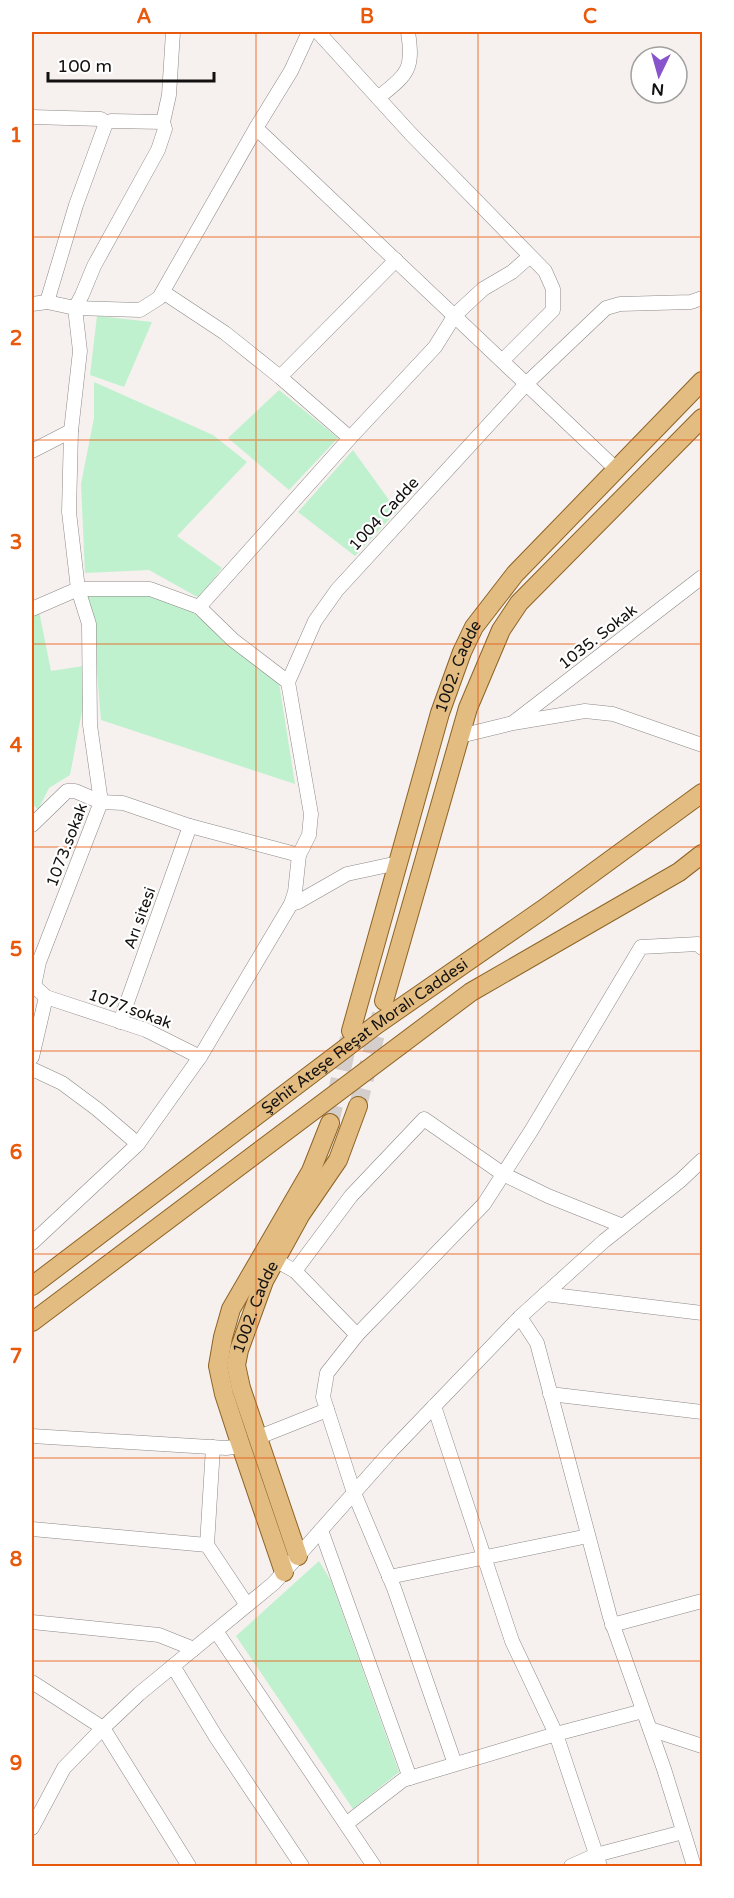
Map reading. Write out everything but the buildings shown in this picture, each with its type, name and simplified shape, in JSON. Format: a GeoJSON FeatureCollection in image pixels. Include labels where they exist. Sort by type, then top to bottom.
{"type":"FeatureCollection","features":[{"type":"Feature","properties":{"kind":"main road","name":"1002. Cadde"},"geometry":{"type":"LineString","coordinates":[[351,1031],[436,729],[462,652],[483,614],[515,574],[702,381]]}},
{"type":"Feature","properties":{"kind":"main road","name":"1002. Cadde"},"geometry":{"type":"LineString","coordinates":[[384,1001],[468,708],[501,630],[519,603],[702,418]]}},
{"type":"Feature","properties":{"kind":"main road"},"geometry":{"type":"LineString","coordinates":[[616,469],[635,486]]}},
{"type":"Feature","properties":{"kind":"main road"},"geometry":{"type":"LineString","coordinates":[[436,729],[460,736]]}},
{"type":"Feature","properties":{"kind":"main road","name":"Şehit Ateşe Reşat Moralı Caddesi"},"geometry":{"type":"LineString","coordinates":[[32,1286],[376,1025],[542,910],[702,793]]}},
{"type":"Feature","properties":{"kind":"main road"},"geometry":{"type":"LineString","coordinates":[[32,1322],[471,992],[679,872],[702,854]]}},
{"type":"Feature","properties":{"kind":"main road"},"geometry":{"type":"LineString","coordinates":[[398,862],[422,868]]}},
{"type":"Feature","properties":{"kind":"main road","name":"1002. Cadde"},"geometry":{"type":"LineString","coordinates":[[284,1572],[224,1394],[218,1366],[231,1309],[338,1160],[358,1106]]}},
{"type":"Feature","properties":{"kind":"main road","name":"1002. Cadde"},"geometry":{"type":"LineString","coordinates":[[298,1556],[241,1388],[236,1365],[239,1350],[264,1281],[269,1257],[311,1171],[330,1123]]}},
{"type":"Feature","properties":{"kind":"main road"},"geometry":{"type":"LineString","coordinates":[[241,1446],[259,1437]]}},
{"type":"Feature","properties":{"kind":"street"},"geometry":{"type":"LineString","coordinates":[[101,802],[90,726],[89,624],[78,589],[69,512],[70,431],[80,351],[75,308],[94,266],[158,150],[165,129],[163,122],[169,95],[173,32]]}},
{"type":"Feature","properties":{"kind":"street"},"geometry":{"type":"LineString","coordinates":[[32,304],[47,302],[75,308],[140,310],[159,298],[291,71],[309,32]]}},
{"type":"Feature","properties":{"kind":"street"},"geometry":{"type":"LineString","coordinates":[[318,32],[410,133],[544,272],[554,290],[553,310],[503,360]]}},
{"type":"Feature","properties":{"kind":"street"},"geometry":{"type":"LineString","coordinates":[[378,98],[404,77],[410,64],[408,32]]}},
{"type":"Feature","properties":{"kind":"street"},"geometry":{"type":"LineString","coordinates":[[32,117],[100,119],[106,123]]}},
{"type":"Feature","properties":{"kind":"street"},"geometry":{"type":"LineString","coordinates":[[106,123],[111,121],[163,122]]}},
{"type":"Feature","properties":{"kind":"street"},"geometry":{"type":"LineString","coordinates":[[47,302],[76,205],[106,123]]}},
{"type":"Feature","properties":{"kind":"street"},"geometry":{"type":"LineString","coordinates":[[256,128],[616,469]]}},
{"type":"Feature","properties":{"kind":"street"},"geometry":{"type":"LineString","coordinates":[[199,608],[350,438],[435,347],[454,315],[483,289],[512,272],[529,257]]}},
{"type":"Feature","properties":{"kind":"street"},"geometry":{"type":"LineString","coordinates":[[280,377],[396,260]]}},
{"type":"Feature","properties":{"kind":"street"},"geometry":{"type":"LineString","coordinates":[[163,292],[225,333],[350,438]]}},
{"type":"Feature","properties":{"kind":"street","name":"1004 Cadde"},"geometry":{"type":"LineString","coordinates":[[288,682],[315,621],[337,590],[527,383],[606,308],[620,304],[691,302],[702,298]]}},
{"type":"Feature","properties":{"kind":"street"},"geometry":{"type":"LineString","coordinates":[[32,451],[70,431]]}},
{"type":"Feature","properties":{"kind":"street","name":"1035. Sokak"},"geometry":{"type":"LineString","coordinates":[[513,723],[702,577]]}},
{"type":"Feature","properties":{"kind":"street"},"geometry":{"type":"LineString","coordinates":[[32,609],[78,589],[150,589],[199,608],[233,639],[288,682],[311,814],[309,835],[299,855],[296,892],[291,904],[200,1057],[138,1144],[32,1243]]}},
{"type":"Feature","properties":{"kind":"street"},"geometry":{"type":"LineString","coordinates":[[460,736],[513,723],[585,711],[613,714],[702,746]]}},
{"type":"Feature","properties":{"kind":"street"},"geometry":{"type":"LineString","coordinates":[[32,825],[67,791],[75,791],[101,802],[123,803],[190,826],[299,855]]}},
{"type":"Feature","properties":{"kind":"street","name":"1073.sokak"},"geometry":{"type":"LineString","coordinates":[[46,997],[34,986],[39,962],[101,802]]}},
{"type":"Feature","properties":{"kind":"street","name":"Arı sitesi"},"geometry":{"type":"LineString","coordinates":[[120,1022],[190,826]]}},
{"type":"Feature","properties":{"kind":"street"},"geometry":{"type":"LineString","coordinates":[[291,904],[347,874],[398,862]]}},
{"type":"Feature","properties":{"kind":"street"},"geometry":{"type":"LineString","coordinates":[[455,1764],[389,1577],[354,1493],[323,1397],[327,1373],[357,1335],[484,1204],[641,947],[698,944],[702,948]]}},
{"type":"Feature","properties":{"kind":"street"},"geometry":{"type":"LineString","coordinates":[[32,1057],[46,997]]}},
{"type":"Feature","properties":{"kind":"street","name":"1077.sokak"},"geometry":{"type":"LineString","coordinates":[[46,997],[146,1030],[200,1057]]}},
{"type":"Feature","properties":{"kind":"street"},"geometry":{"type":"LineString","coordinates":[[32,1068],[62,1083],[138,1144]]}},
{"type":"Feature","properties":{"kind":"street"},"geometry":{"type":"LineString","coordinates":[[295,1270],[351,1196],[424,1119],[503,1174],[548,1196],[623,1226]]}},
{"type":"Feature","properties":{"kind":"street"},"geometry":{"type":"LineString","coordinates":[[32,1828],[64,1768],[103,1728],[173,1666],[274,1583],[434,1406],[520,1317],[702,1160]]}},
{"type":"Feature","properties":{"kind":"street"},"geometry":{"type":"LineString","coordinates":[[681,1180],[702,1173]]}},
{"type":"Feature","properties":{"kind":"street"},"geometry":{"type":"LineString","coordinates":[[269,1257],[295,1270],[357,1335]]}},
{"type":"Feature","properties":{"kind":"street"},"geometry":{"type":"LineString","coordinates":[[545,1294],[702,1313]]}},
{"type":"Feature","properties":{"kind":"street"},"geometry":{"type":"LineString","coordinates":[[520,1317],[537,1344],[612,1625],[650,1729],[694,1866]]}},
{"type":"Feature","properties":{"kind":"street"},"geometry":{"type":"LineString","coordinates":[[550,1394],[702,1413]]}},
{"type":"Feature","properties":{"kind":"street"},"geometry":{"type":"LineString","coordinates":[[434,1406],[512,1641],[556,1734],[598,1861]]}},
{"type":"Feature","properties":{"kind":"street"},"geometry":{"type":"LineString","coordinates":[[259,1437],[327,1410]]}},
{"type":"Feature","properties":{"kind":"street"},"geometry":{"type":"LineString","coordinates":[[32,1436],[213,1448],[241,1446]]}},
{"type":"Feature","properties":{"kind":"street"},"geometry":{"type":"LineString","coordinates":[[213,1448],[207,1545],[247,1605]]}},
{"type":"Feature","properties":{"kind":"street"},"geometry":{"type":"LineString","coordinates":[[32,1529],[207,1545]]}},
{"type":"Feature","properties":{"kind":"street"},"geometry":{"type":"LineString","coordinates":[[321,1530],[410,1778]]}},
{"type":"Feature","properties":{"kind":"street"},"geometry":{"type":"LineString","coordinates":[[389,1577],[588,1536]]}},
{"type":"Feature","properties":{"kind":"street"},"geometry":{"type":"LineString","coordinates":[[612,1625],[702,1601]]}},
{"type":"Feature","properties":{"kind":"street"},"geometry":{"type":"LineString","coordinates":[[32,1622],[159,1635],[194,1649]]}},
{"type":"Feature","properties":{"kind":"street"},"geometry":{"type":"LineString","coordinates":[[216,1631],[375,1866]]}},
{"type":"Feature","properties":{"kind":"street"},"geometry":{"type":"LineString","coordinates":[[173,1666],[216,1737],[302,1866]]}},
{"type":"Feature","properties":{"kind":"street"},"geometry":{"type":"LineString","coordinates":[[32,1682],[103,1728],[189,1866]]}},
{"type":"Feature","properties":{"kind":"street"},"geometry":{"type":"LineString","coordinates":[[346,1824],[403,1780],[556,1734],[643,1711]]}},
{"type":"Feature","properties":{"kind":"street"},"geometry":{"type":"LineString","coordinates":[[650,1729],[702,1746]]}},
{"type":"Feature","properties":{"kind":"street"},"geometry":{"type":"LineString","coordinates":[[571,1866],[598,1861],[683,1832]]}},
{"type":"Feature","properties":{"kind":"green space"},"geometry":{"type":"Polygon","coordinates":[[[97,316],[152,322],[124,387],[90,375],[97,316]]]}},
{"type":"Feature","properties":{"kind":"green space"},"geometry":{"type":"Polygon","coordinates":[[[94,382],[213,435],[247,462],[177,536],[222,568],[199,598],[149,570],[85,573],[81,484],[94,418],[94,382]]]}},
{"type":"Feature","properties":{"kind":"green space"},"geometry":{"type":"Polygon","coordinates":[[[279,390],[338,438],[289,490],[228,438],[279,390]]]}},
{"type":"Feature","properties":{"kind":"green space"},"geometry":{"type":"Polygon","coordinates":[[[353,450],[397,511],[355,556],[298,512],[353,450]]]}},
{"type":"Feature","properties":{"kind":"green space"},"geometry":{"type":"Polygon","coordinates":[[[85,595],[151,595],[189,609],[279,683],[295,784],[101,720],[93,624],[85,595]]]}},
{"type":"Feature","properties":{"kind":"green space"},"geometry":{"type":"Polygon","coordinates":[[[39,611],[51,671],[83,666],[86,690],[70,775],[49,788],[38,810],[32,803],[32,615],[39,611]]]}},
{"type":"Feature","properties":{"kind":"green space"},"geometry":{"type":"Polygon","coordinates":[[[319,1561],[331,1581],[399,1772],[353,1809],[236,1636],[319,1561]]]}},
{"type":"Feature","properties":{"kind":"tunnel"},"geometry":{"type":"LineString","coordinates":[[358,1106],[381,1014]]}},
{"type":"Feature","properties":{"kind":"tunnel"},"geometry":{"type":"LineString","coordinates":[[330,1123],[349,1038]]}}]}
